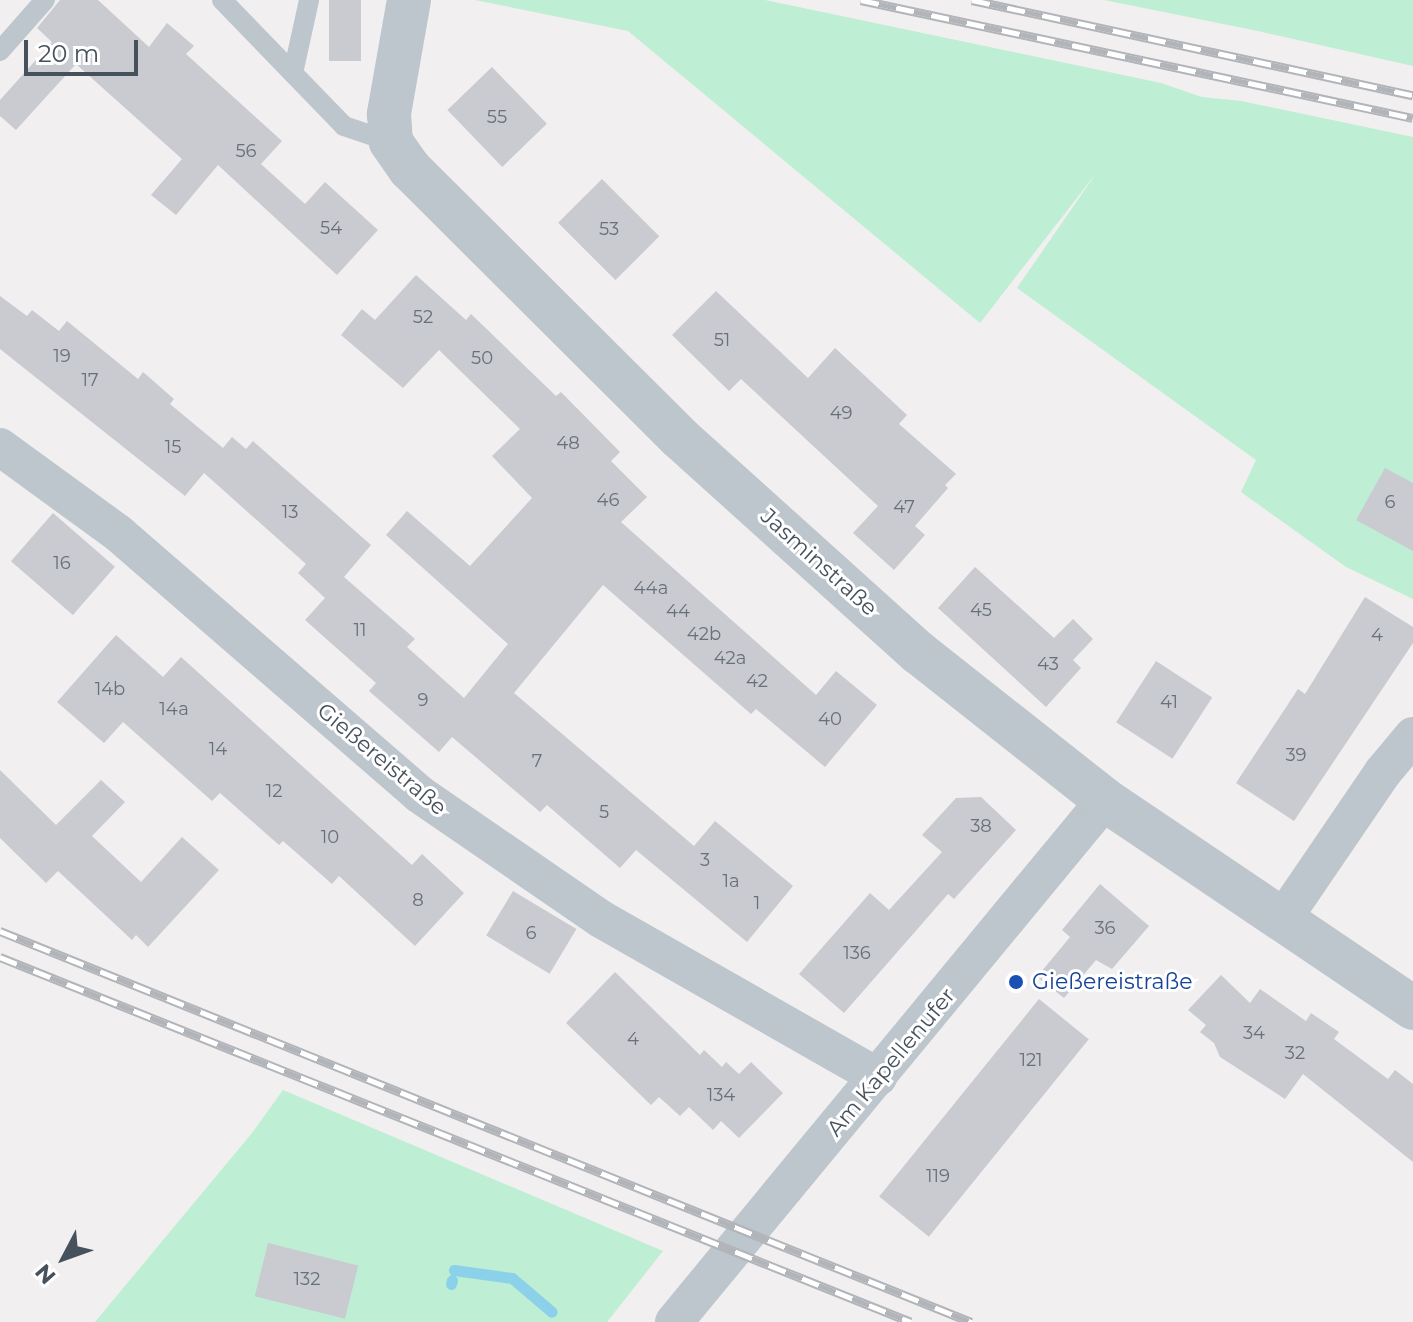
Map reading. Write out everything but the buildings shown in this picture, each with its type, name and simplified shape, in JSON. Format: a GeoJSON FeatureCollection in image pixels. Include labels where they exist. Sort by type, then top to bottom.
{"type":"FeatureCollection","features":[{"type":"Feature","properties":{"kind":"street"},"geometry":{"type":"LineString","coordinates":[[391,142],[389,114],[409,0]]}},
{"type":"Feature","properties":{"kind":"street","name":"Jasminstraße"},"geometry":{"type":"LineString","coordinates":[[391,142],[410,169],[680,438],[919,653],[1105,800],[1413,1008]]}},
{"type":"Feature","properties":{"kind":"street","name":"Gießereistraße"},"geometry":{"type":"LineString","coordinates":[[0,447],[118,533],[419,794],[601,919],[878,1077]]}},
{"type":"Feature","properties":{"kind":"street"},"geometry":{"type":"LineString","coordinates":[[1282,920],[1383,772],[1413,736]]}},
{"type":"Feature","properties":{"kind":"street","name":"Am Kapellenufer"},"geometry":{"type":"LineString","coordinates":[[674,1322],[1105,800]]}},
{"type":"Feature","properties":{"kind":"lane"},"geometry":{"type":"LineString","coordinates":[[0,51],[45,0]]}},
{"type":"Feature","properties":{"kind":"lane"},"geometry":{"type":"LineString","coordinates":[[222,0],[344,126],[391,142]]}},
{"type":"Feature","properties":{"kind":"lane"},"geometry":{"type":"LineString","coordinates":[[293,73],[309,0]]}},
{"type":"Feature","properties":{"kind":"green space"},"geometry":{"type":"Polygon","coordinates":[[[475,0],[765,0],[1161,83],[1202,97],[1241,101],[1413,137],[1413,599],[1346,567],[1241,492],[1256,460],[1017,288],[1097,172],[980,323],[628,31],[475,0]]]}},
{"type":"Feature","properties":{"kind":"green space"},"geometry":{"type":"Polygon","coordinates":[[[1104,0],[1413,0],[1413,66],[1258,31],[1104,0]]]}},
{"type":"Feature","properties":{"kind":"green space"},"geometry":{"type":"Polygon","coordinates":[[[283,1090],[663,1251],[607,1322],[95,1322],[252,1133],[283,1090]]]}},
{"type":"Feature","properties":{"kind":"waterway"},"geometry":{"type":"LineString","coordinates":[[454,1270],[512,1278],[552,1312]]}},
{"type":"Feature","properties":{"kind":"waterway"},"geometry":{"type":"LineString","coordinates":[[451,1284],[452,1280]]}},
{"type":"Feature","properties":{"kind":"railway"},"geometry":{"type":"LineString","coordinates":[[861,0],[1413,118]]}},
{"type":"Feature","properties":{"kind":"railway"},"geometry":{"type":"LineString","coordinates":[[972,0],[1413,95]]}},
{"type":"Feature","properties":{"kind":"railway"},"geometry":{"type":"LineString","coordinates":[[0,931],[971,1322]]}},
{"type":"Feature","properties":{"kind":"railway"},"geometry":{"type":"LineString","coordinates":[[0,957],[911,1322]]}},
{"type":"Feature","properties":{"kind":"place","name":"Gießereistraße"},"geometry":{"type":"Point","coordinates":[1016,982]}}]}
